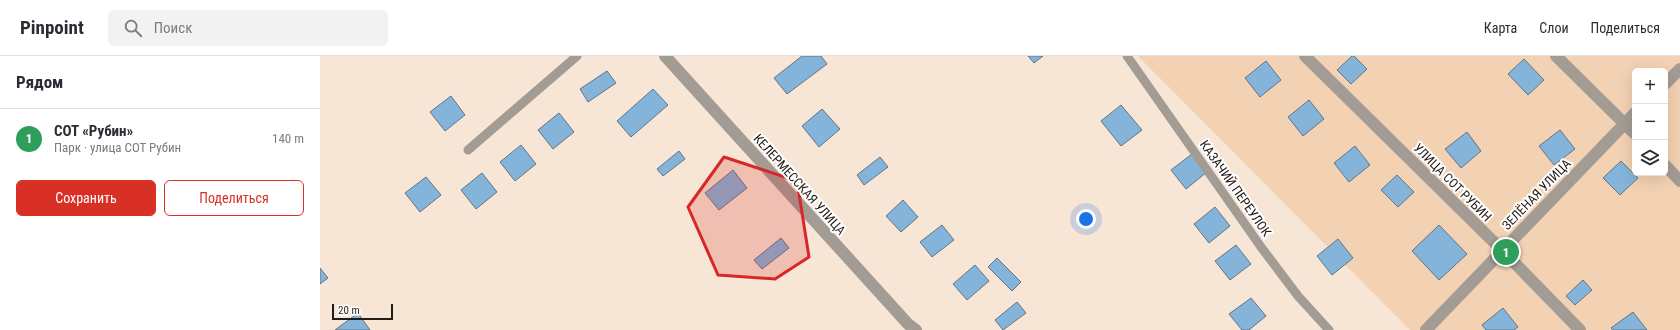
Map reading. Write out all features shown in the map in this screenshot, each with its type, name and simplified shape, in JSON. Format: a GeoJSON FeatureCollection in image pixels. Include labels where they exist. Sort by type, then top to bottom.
{"type":"FeatureCollection","features":[{"type":"Feature","properties":{"kind":"street","name":"КЕЛЕРМЕССКАЯ УЛИЦА"},"geometry":{"type":"LineString","coordinates":[[664,56],[908,328]]}},
{"type":"Feature","properties":{"kind":"street","name":"УЛИЦА СОТ РУБИН"},"geometry":{"type":"LineString","coordinates":[[1305,56],[1502,250],[1580,330]]}},
{"type":"Feature","properties":{"kind":"street"},"geometry":{"type":"LineString","coordinates":[[1556,56],[1632,131]]}},
{"type":"Feature","properties":{"kind":"street"},"geometry":{"type":"LineString","coordinates":[[1668,81],[1680,69]]}},
{"type":"Feature","properties":{"kind":"street","name":"ЗЕЛЁНАЯ УЛИЦА"},"geometry":{"type":"LineString","coordinates":[[1426,330],[1632,117]]}},
{"type":"Feature","properties":{"kind":"street"},"geometry":{"type":"LineString","coordinates":[[1668,168],[1680,181]]}},
{"type":"Feature","properties":{"kind":"lane"},"geometry":{"type":"LineString","coordinates":[[468,150],[577,56]]}},
{"type":"Feature","properties":{"kind":"lane","name":"КАЗАЧИЙ ПЕРЕУЛОК"},"geometry":{"type":"LineString","coordinates":[[1127,56],[1261,247],[1298,296],[1329,330]]}},
{"type":"Feature","properties":{"kind":"highlighted area"},"geometry":{"type":"Polygon","coordinates":[[[724,157],[797,181],[809,257],[775,279],[718,275],[688,207],[724,157]]]}},
{"type":"Feature","properties":{"kind":"shaded area"},"geometry":{"type":"Polygon","coordinates":[[[1138,56],[1680,56],[1680,330],[1410,330],[1138,56]]]}},
{"type":"Feature","properties":{"kind":"building"},"geometry":{"type":"Polygon","coordinates":[[[802,56],[821,56],[827,64],[787,94],[774,78],[802,56]]]}},
{"type":"Feature","properties":{"kind":"building"},"geometry":{"type":"Polygon","coordinates":[[[1028,56],[1043,56],[1034,63],[1028,56]]]}},
{"type":"Feature","properties":{"kind":"building"},"geometry":{"type":"Polygon","coordinates":[[[1352,56],[1354,56],[1367,69],[1351,84],[1337,70],[1352,56]]]}},
{"type":"Feature","properties":{"kind":"building"},"geometry":{"type":"Polygon","coordinates":[[[1524,59],[1544,80],[1528,95],[1508,74],[1524,59]]]}},
{"type":"Feature","properties":{"kind":"building"},"geometry":{"type":"Polygon","coordinates":[[[1266,61],[1281,80],[1260,97],[1245,78],[1266,61]]]}},
{"type":"Feature","properties":{"kind":"building"},"geometry":{"type":"Polygon","coordinates":[[[607,71],[616,83],[588,102],[580,89],[607,71]]]}},
{"type":"Feature","properties":{"kind":"building"},"geometry":{"type":"Polygon","coordinates":[[[653,89],[668,105],[631,137],[617,121],[653,89]]]}},
{"type":"Feature","properties":{"kind":"building"},"geometry":{"type":"Polygon","coordinates":[[[451,96],[465,115],[445,131],[430,112],[451,96]]]}},
{"type":"Feature","properties":{"kind":"building"},"geometry":{"type":"Polygon","coordinates":[[[1309,100],[1324,119],[1303,136],[1288,117],[1309,100]]]}},
{"type":"Feature","properties":{"kind":"building"},"geometry":{"type":"Polygon","coordinates":[[[1121,105],[1142,130],[1121,146],[1101,121],[1121,105]]]}},
{"type":"Feature","properties":{"kind":"building"},"geometry":{"type":"Polygon","coordinates":[[[822,109],[840,129],[819,147],[802,126],[822,109]]]}},
{"type":"Feature","properties":{"kind":"building"},"geometry":{"type":"Polygon","coordinates":[[[559,113],[574,132],[553,149],[538,130],[559,113]]]}},
{"type":"Feature","properties":{"kind":"building"},"geometry":{"type":"Polygon","coordinates":[[[1560,130],[1575,149],[1554,165],[1539,146],[1560,130]]]}},
{"type":"Feature","properties":{"kind":"building"},"geometry":{"type":"Polygon","coordinates":[[[1467,132],[1481,151],[1461,168],[1445,149],[1467,132]]]}},
{"type":"Feature","properties":{"kind":"building"},"geometry":{"type":"Polygon","coordinates":[[[521,145],[536,164],[515,181],[500,162],[521,145]]]}},
{"type":"Feature","properties":{"kind":"building"},"geometry":{"type":"Polygon","coordinates":[[[1355,146],[1370,165],[1349,182],[1334,163],[1355,146]]]}},
{"type":"Feature","properties":{"kind":"building"},"geometry":{"type":"Polygon","coordinates":[[[679,151],[685,159],[663,176],[657,169],[679,151]]]}},
{"type":"Feature","properties":{"kind":"building"},"geometry":{"type":"Polygon","coordinates":[[[1192,154],[1207,172],[1186,189],[1171,170],[1192,154]]]}},
{"type":"Feature","properties":{"kind":"building"},"geometry":{"type":"Polygon","coordinates":[[[880,157],[888,167],[864,185],[857,175],[880,157]]]}},
{"type":"Feature","properties":{"kind":"building"},"geometry":{"type":"Polygon","coordinates":[[[1621,161],[1632,172],[1632,176],[1636,176],[1638,178],[1620,195],[1603,178],[1621,161]]]}},
{"type":"Feature","properties":{"kind":"building"},"geometry":{"type":"Polygon","coordinates":[[[733,170],[747,188],[719,210],[705,193],[733,170]]]}},
{"type":"Feature","properties":{"kind":"building"},"geometry":{"type":"Polygon","coordinates":[[[482,173],[497,192],[476,209],[461,190],[482,173]]]}},
{"type":"Feature","properties":{"kind":"building"},"geometry":{"type":"Polygon","coordinates":[[[1397,175],[1414,192],[1398,207],[1381,190],[1397,175]]]}},
{"type":"Feature","properties":{"kind":"building"},"geometry":{"type":"Polygon","coordinates":[[[426,177],[441,195],[420,212],[405,193],[426,177]]]}},
{"type":"Feature","properties":{"kind":"building"},"geometry":{"type":"Polygon","coordinates":[[[903,200],[918,217],[901,232],[886,216],[903,200]]]}},
{"type":"Feature","properties":{"kind":"building"},"geometry":{"type":"Polygon","coordinates":[[[1215,207],[1230,226],[1209,243],[1194,224],[1215,207]]]}},
{"type":"Feature","properties":{"kind":"building"},"geometry":{"type":"Polygon","coordinates":[[[942,225],[954,240],[932,257],[920,242],[942,225]]]}},
{"type":"Feature","properties":{"kind":"building"},"geometry":{"type":"Polygon","coordinates":[[[1439,225],[1467,254],[1439,280],[1412,251],[1439,225]]]}},
{"type":"Feature","properties":{"kind":"building"},"geometry":{"type":"Polygon","coordinates":[[[781,238],[789,248],[762,269],[754,260],[781,238]]]}},
{"type":"Feature","properties":{"kind":"building"},"geometry":{"type":"Polygon","coordinates":[[[1338,239],[1353,258],[1332,275],[1317,256],[1338,239]]]}},
{"type":"Feature","properties":{"kind":"building"},"geometry":{"type":"Polygon","coordinates":[[[1236,245],[1251,264],[1230,280],[1215,261],[1236,245]]]}},
{"type":"Feature","properties":{"kind":"building"},"geometry":{"type":"Polygon","coordinates":[[[997,258],[1021,282],[1012,291],[988,267],[997,258]]]}},
{"type":"Feature","properties":{"kind":"building"},"geometry":{"type":"Polygon","coordinates":[[[975,265],[989,281],[967,300],[953,284],[975,265]]]}},
{"type":"Feature","properties":{"kind":"building"},"geometry":{"type":"Polygon","coordinates":[[[320,268],[328,278],[320,284],[320,268]]]}},
{"type":"Feature","properties":{"kind":"building"},"geometry":{"type":"Polygon","coordinates":[[[1583,280],[1592,290],[1575,305],[1566,296],[1583,280]]]}},
{"type":"Feature","properties":{"kind":"building"},"geometry":{"type":"Polygon","coordinates":[[[1251,298],[1266,316],[1249,330],[1242,330],[1229,314],[1251,298]]]}},
{"type":"Feature","properties":{"kind":"building"},"geometry":{"type":"Polygon","coordinates":[[[1017,302],[1026,313],[1003,330],[995,320],[1017,302]]]}},
{"type":"Feature","properties":{"kind":"building"},"geometry":{"type":"Polygon","coordinates":[[[1503,308],[1518,327],[1514,330],[1486,330],[1482,325],[1503,308]]]}},
{"type":"Feature","properties":{"kind":"building"},"geometry":{"type":"Polygon","coordinates":[[[1633,312],[1647,330],[1613,330],[1611,328],[1633,312]]]}},
{"type":"Feature","properties":{"kind":"building"},"geometry":{"type":"Polygon","coordinates":[[[358,313],[370,330],[335,330],[358,313]]]}},
{"type":"Feature","properties":{"kind":"place","name":"СОТ «Рубин»"},"geometry":{"type":"Point","coordinates":[1506,252]}}]}
